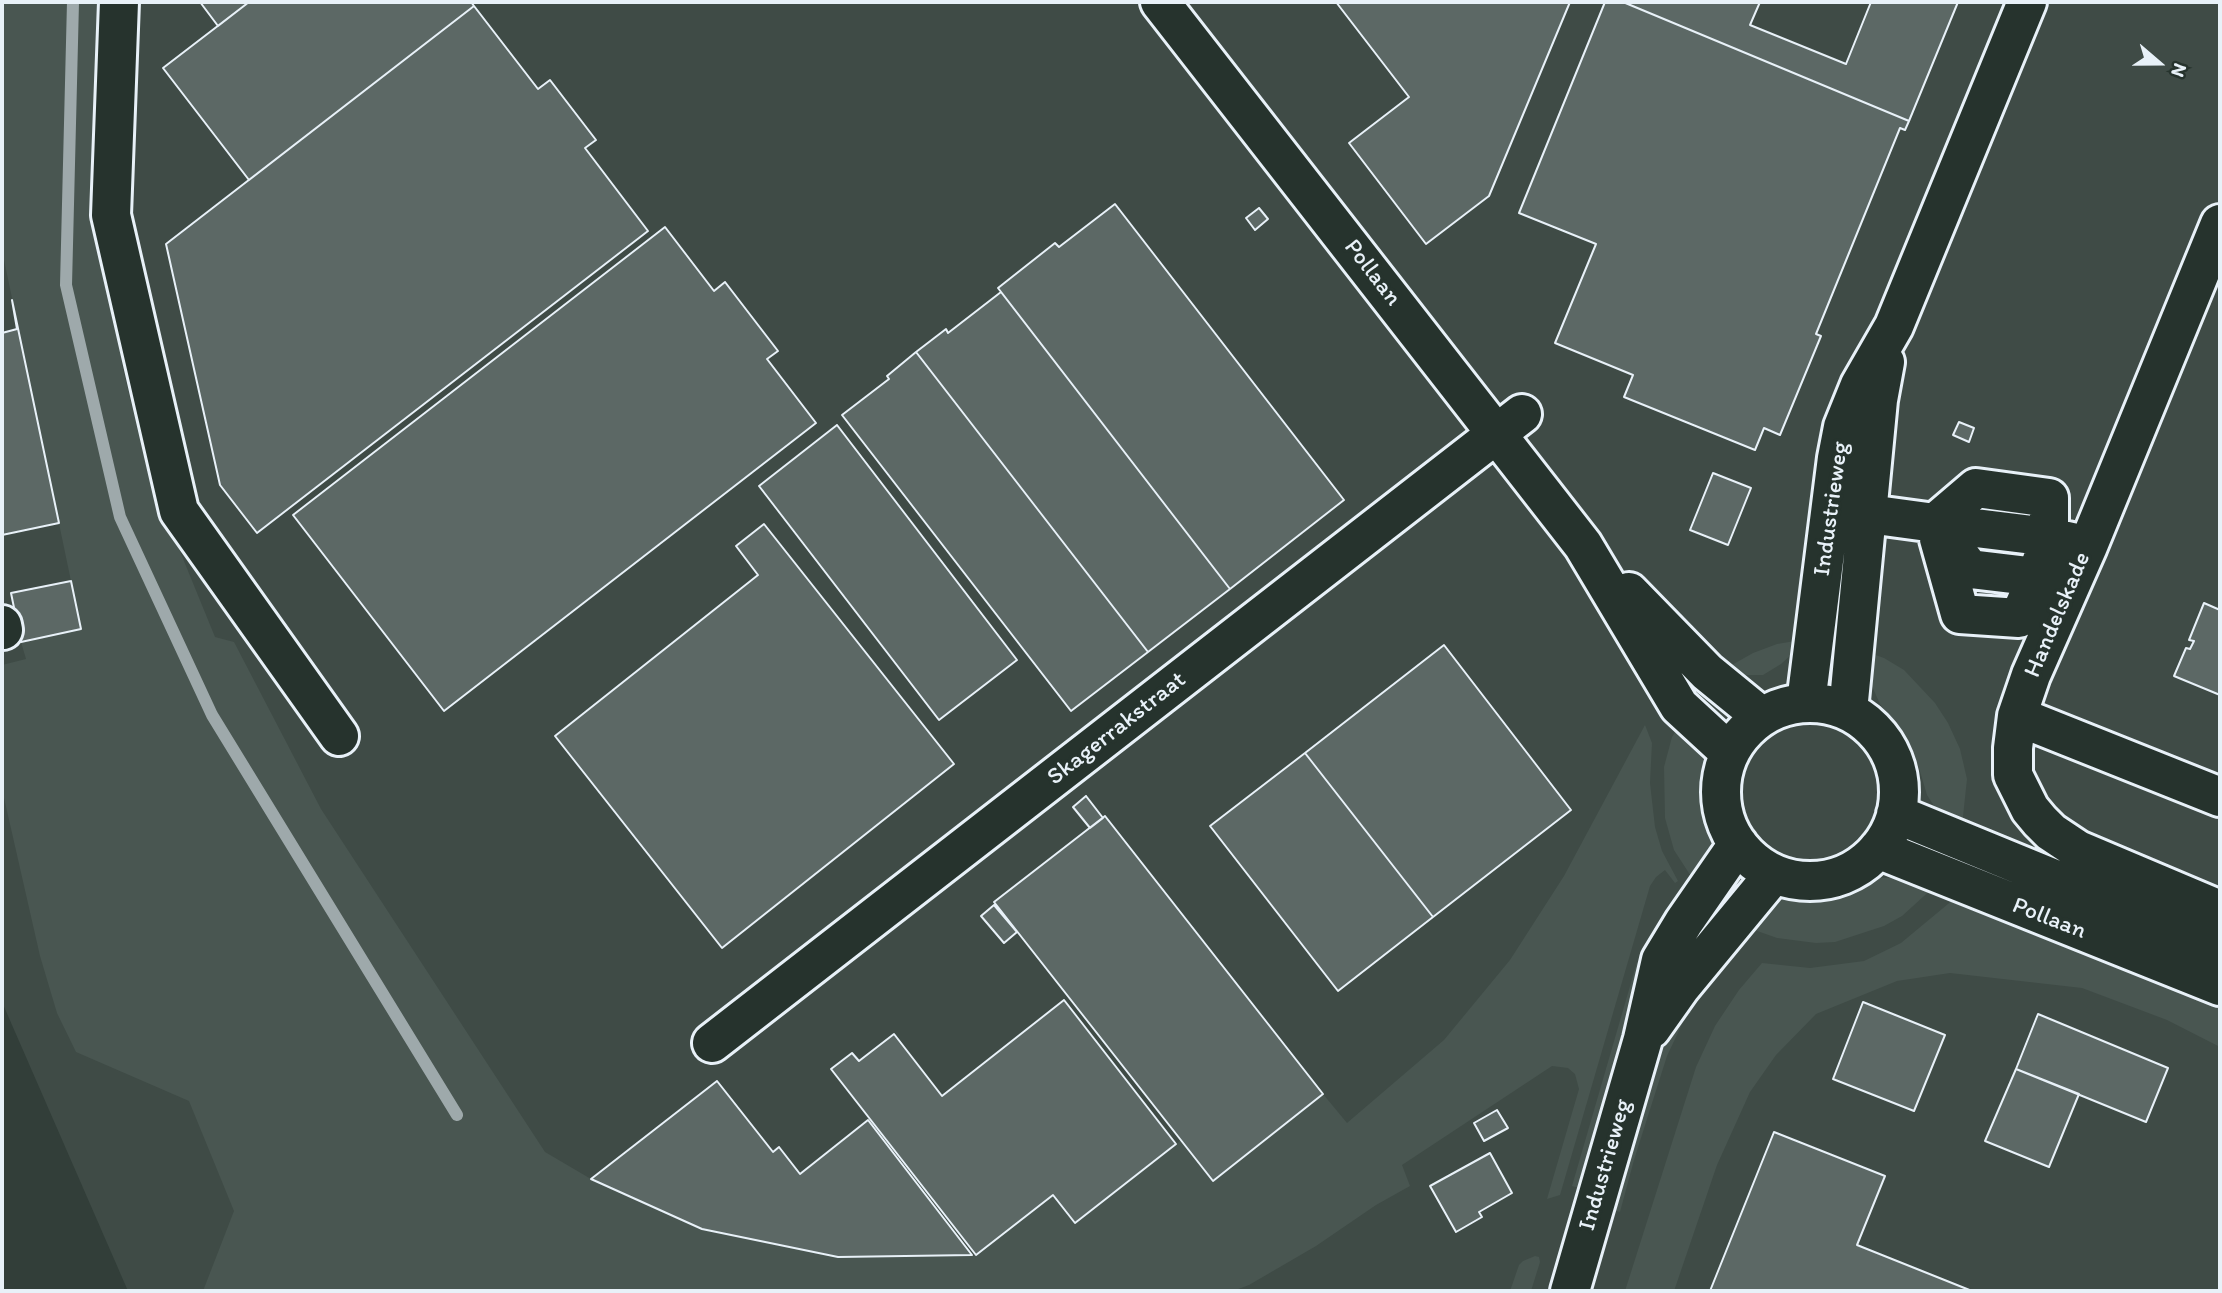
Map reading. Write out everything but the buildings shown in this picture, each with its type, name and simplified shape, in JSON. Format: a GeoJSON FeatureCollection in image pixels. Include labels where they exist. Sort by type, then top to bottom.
{"type":"FeatureCollection","features":[{"type":"Feature","properties":{"kind":"street"},"geometry":{"type":"LineString","coordinates":[[119,2],[111,215],[179,512],[340,737]]}},
{"type":"Feature","properties":{"kind":"street","name":"Pollaan"},"geometry":{"type":"LineString","coordinates":[[1160,2],[1510,423],[1679,706],[1730,753]]}},
{"type":"Feature","properties":{"kind":"street","name":"Industrieweg"},"geometry":{"type":"LineString","coordinates":[[1806,703],[1894,326],[2027,2]]}},
{"type":"Feature","properties":{"kind":"street","name":"Handelskade"},"geometry":{"type":"LineString","coordinates":[[2220,224],[2213,264],[2031,675],[2017,716],[2013,748],[2013,775],[2030,809],[2051,832],[2078,850],[2220,910]]}},
{"type":"Feature","properties":{"kind":"street","name":"Skagerrakstraat"},"geometry":{"type":"LineString","coordinates":[[712,1043],[1510,423]]}},
{"type":"Feature","properties":{"kind":"street"},"geometry":{"type":"LineString","coordinates":[[1850,512],[2049,537],[2088,546]]}},
{"type":"Feature","properties":{"kind":"street","name":"Industrieweg"},"geometry":{"type":"LineString","coordinates":[[1848,711],[1850,512]]}},
{"type":"Feature","properties":{"kind":"street"},"geometry":{"type":"LineString","coordinates":[[1935,523],[1960,614],[2019,618],[2037,577],[2049,537]]}},
{"type":"Feature","properties":{"kind":"street","name":"Pollaan"},"geometry":{"type":"LineString","coordinates":[[1583,545],[1707,672],[1762,717]]}},
{"type":"Feature","properties":{"kind":"street"},"geometry":{"type":"LineString","coordinates":[[1820,703],[1848,711],[1873,729],[1891,754],[1896,768],[1899,784],[1896,814],[1889,833],[1878,849],[1857,868],[1830,879],[1801,880],[1774,874],[1754,861],[1731,833],[1722,806],[1722,779],[1730,753],[1749,727],[1783,707],[1820,703]]}},
{"type":"Feature","properties":{"kind":"street"},"geometry":{"type":"LineString","coordinates":[[2017,716],[2220,797]]}},
{"type":"Feature","properties":{"kind":"street","name":"Pollaan"},"geometry":{"type":"LineString","coordinates":[[1896,814],[2220,947]]}},
{"type":"Feature","properties":{"kind":"street","name":"Industrieweg"},"geometry":{"type":"LineString","coordinates":[[1570,1291],[1643,1039],[1661,960],[1738,844]]}},
{"type":"Feature","properties":{"kind":"street","name":"Pollaan"},"geometry":{"type":"LineString","coordinates":[[1878,849],[2220,986]]}},
{"type":"Feature","properties":{"kind":"street","name":"Industrieweg"},"geometry":{"type":"LineString","coordinates":[[1643,1039],[1680,988],[1774,874]]}},
{"type":"Feature","properties":{"kind":"shaded area"},"geometry":{"type":"Polygon","coordinates":[[[2,2],[2220,2],[2220,1291],[128,1291],[2,1002],[2,2]]]}},
{"type":"Feature","properties":{"kind":"shaded area"},"geometry":{"type":"Polygon","coordinates":[[[2,2],[107,2],[108,235],[122,365],[148,473],[215,637],[234,642],[321,809],[545,1152],[591,1179],[702,1229],[838,1257],[976,1255],[1053,1195],[1075,1223],[1181,1140],[1213,1180],[1323,1094],[1347,1123],[1444,1040],[1510,960],[1564,876],[1645,725],[1652,743],[1650,783],[1655,827],[1662,851],[1678,881],[1675,883],[1665,870],[1650,886],[1560,1195],[1547,1199],[1579,1089],[1575,1074],[1568,1068],[1552,1066],[1402,1165],[1410,1186],[1376,1205],[1316,1246],[1249,1285],[1233,1291],[203,1291],[234,1211],[189,1101],[76,1052],[57,1013],[40,956],[2,789],[2,665],[26,659],[21,642],[81,629],[3,255],[2,2]]]}},
{"type":"Feature","properties":{"kind":"shaded area"},"geometry":{"type":"Polygon","coordinates":[[[1801,640],[1793,653],[1763,675],[1737,675],[1723,670],[1753,653],[1777,644],[1801,640]]]}},
{"type":"Feature","properties":{"kind":"shaded area"},"geometry":{"type":"Polygon","coordinates":[[[1867,652],[1904,670],[1935,703],[1948,723],[1960,749],[1967,779],[1962,826],[1936,809],[1927,795],[1907,739],[1880,704],[1867,675],[1867,652]]]}},
{"type":"Feature","properties":{"kind":"shaded area"},"geometry":{"type":"Polygon","coordinates":[[[1679,726],[1708,761],[1714,827],[1710,858],[1696,884],[1674,850],[1665,818],[1664,767],[1672,737],[1679,726]]]}},
{"type":"Feature","properties":{"kind":"shaded area"},"geometry":{"type":"Polygon","coordinates":[[[1879,878],[1903,878],[1935,886],[1902,916],[1884,926],[1835,942],[1816,943],[1777,938],[1746,927],[1784,899],[1838,894],[1879,878]]]}},
{"type":"Feature","properties":{"kind":"shaded area"},"geometry":{"type":"Polygon","coordinates":[[[1954,899],[2220,1004],[2220,1047],[2167,1020],[2082,988],[1950,973],[1897,981],[1816,1014],[1776,1055],[1750,1092],[1717,1165],[1674,1291],[1625,1291],[1696,1067],[1715,1026],[1739,990],[1762,963],[1810,968],[1864,961],[1901,943],[1954,899]]]}},
{"type":"Feature","properties":{"kind":"shaded area"},"geometry":{"type":"Polygon","coordinates":[[[1637,962],[1646,966],[1579,1188],[1572,1186],[1637,962]]]}},
{"type":"Feature","properties":{"kind":"shaded area"},"geometry":{"type":"Polygon","coordinates":[[[1684,1006],[1691,1012],[1683,1022],[1667,1056],[1620,1212],[1612,1210],[1658,1058],[1684,1006]]]}},
{"type":"Feature","properties":{"kind":"shaded area"},"geometry":{"type":"Polygon","coordinates":[[[1535,1256],[1539,1257],[1540,1262],[1531,1291],[1510,1291],[1519,1265],[1535,1256]]]}},
{"type":"Feature","properties":{"kind":"waterway"},"geometry":{"type":"LineString","coordinates":[[73,2],[66,285],[120,517],[212,715],[457,1115]]}}]}
